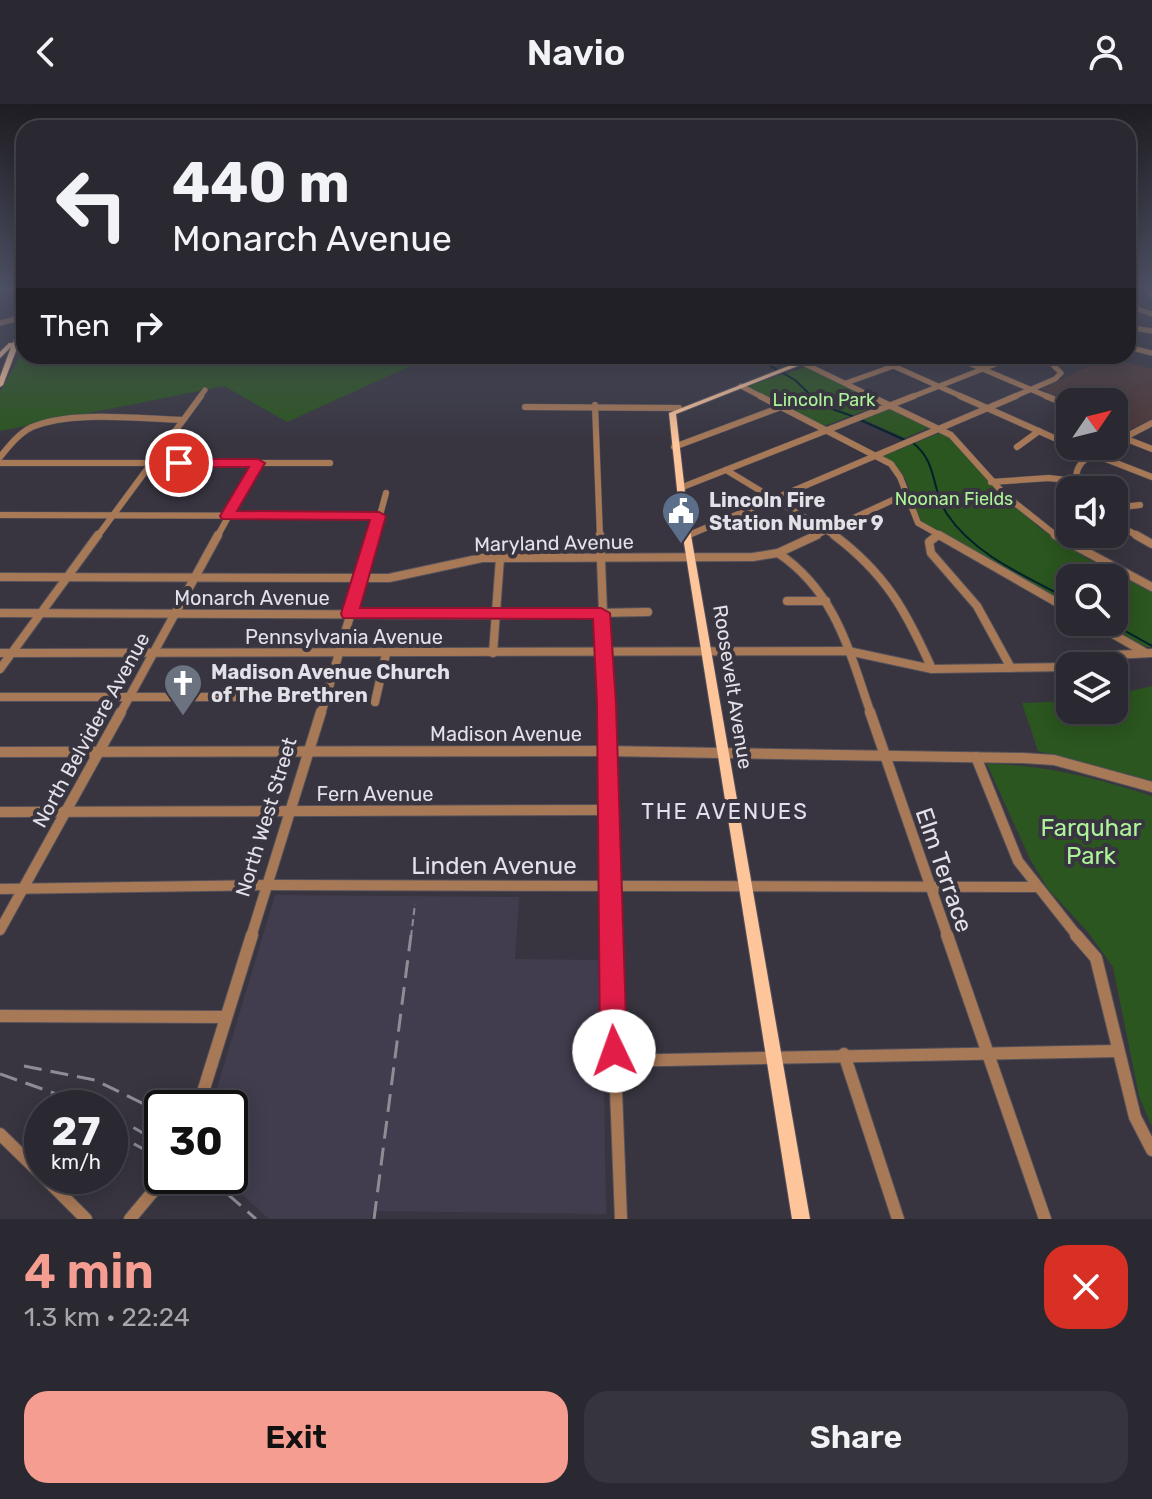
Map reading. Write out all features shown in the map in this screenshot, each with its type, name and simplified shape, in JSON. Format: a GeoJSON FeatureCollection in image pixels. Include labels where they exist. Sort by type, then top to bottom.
{"type":"FeatureCollection","features":[{"type":"Feature","properties":{"kind":"main road"},"geometry":{"type":"LineString","coordinates":[[0,373],[13,339]]}},
{"type":"Feature","properties":{"kind":"main road"},"geometry":{"type":"LineString","coordinates":[[0,385],[16,339]]}},
{"type":"Feature","properties":{"kind":"main road"},"geometry":{"type":"LineString","coordinates":[[0,356],[11,344]]}},
{"type":"Feature","properties":{"kind":"main road"},"geometry":{"type":"LineString","coordinates":[[679,408],[809,364]]}},
{"type":"Feature","properties":{"kind":"main road","name":"Roosevelt Avenue"},"geometry":{"type":"LineString","coordinates":[[679,408],[672,413],[680,488],[801,1219]]}},
{"type":"Feature","properties":{"kind":"street"},"geometry":{"type":"LineString","coordinates":[[809,364],[961,442],[991,482],[1055,535],[1152,587]]}},
{"type":"Feature","properties":{"kind":"street"},"geometry":{"type":"LineString","coordinates":[[889,364],[1056,438]]}},
{"type":"Feature","properties":{"kind":"street"},"geometry":{"type":"LineString","coordinates":[[846,383],[899,364]]}},
{"type":"Feature","properties":{"kind":"street"},"geometry":{"type":"LineString","coordinates":[[972,364],[1056,399]]}},
{"type":"Feature","properties":{"kind":"street"},"geometry":{"type":"LineString","coordinates":[[680,488],[996,364]]}},
{"type":"Feature","properties":{"kind":"street"},"geometry":{"type":"LineString","coordinates":[[689,535],[1034,389],[1061,373],[1052,364]]}},
{"type":"Feature","properties":{"kind":"street"},"geometry":{"type":"LineString","coordinates":[[741,386],[876,455],[898,471],[918,523],[1056,602]]}},
{"type":"Feature","properties":{"kind":"street"},"geometry":{"type":"LineString","coordinates":[[0,669],[205,390]]}},
{"type":"Feature","properties":{"kind":"street"},"geometry":{"type":"LineString","coordinates":[[525,407],[595,405],[679,408]]}},
{"type":"Feature","properties":{"kind":"street"},"geometry":{"type":"LineString","coordinates":[[595,405],[621,1219]]}},
{"type":"Feature","properties":{"kind":"street"},"geometry":{"type":"LineString","coordinates":[[674,447],[781,407]]}},
{"type":"Feature","properties":{"kind":"street"},"geometry":{"type":"LineString","coordinates":[[0,460],[25,431],[44,424],[93,420],[183,420]]}},
{"type":"Feature","properties":{"kind":"street"},"geometry":{"type":"LineString","coordinates":[[1128,435],[1152,423]]}},
{"type":"Feature","properties":{"kind":"street"},"geometry":{"type":"LineString","coordinates":[[1017,447],[1039,431]]}},
{"type":"Feature","properties":{"kind":"street"},"geometry":{"type":"LineString","coordinates":[[1128,440],[1152,449]]}},
{"type":"Feature","properties":{"kind":"street"},"geometry":{"type":"LineString","coordinates":[[0,460],[330,463]]}},
{"type":"Feature","properties":{"kind":"street"},"geometry":{"type":"LineString","coordinates":[[1107,460],[1152,477]]}},
{"type":"Feature","properties":{"kind":"street","name":"North Belvidere Avenue"},"geometry":{"type":"LineString","coordinates":[[0,930],[67,814],[258,463]]}},
{"type":"Feature","properties":{"kind":"street"},"geometry":{"type":"LineString","coordinates":[[726,470],[776,498],[854,550],[889,586],[903,606],[932,669]]}},
{"type":"Feature","properties":{"kind":"street"},"geometry":{"type":"LineString","coordinates":[[991,482],[1056,479]]}},
{"type":"Feature","properties":{"kind":"street","name":"North West Street"},"geometry":{"type":"LineString","coordinates":[[203,1090],[363,577],[386,493]]}},
{"type":"Feature","properties":{"kind":"street","name":"Maryland Avenue"},"geometry":{"type":"LineString","coordinates":[[0,577],[389,578],[462,562],[500,558],[753,557],[778,553],[906,494]]}},
{"type":"Feature","properties":{"kind":"street"},"geometry":{"type":"LineString","coordinates":[[1128,506],[1140,505]]}},
{"type":"Feature","properties":{"kind":"street"},"geometry":{"type":"LineString","coordinates":[[0,515],[379,516]]}},
{"type":"Feature","properties":{"kind":"street"},"geometry":{"type":"LineString","coordinates":[[1128,531],[1152,544]]}},
{"type":"Feature","properties":{"kind":"street"},"geometry":{"type":"LineString","coordinates":[[938,535],[927,547],[977,606],[1011,668]]}},
{"type":"Feature","properties":{"kind":"street","name":"Elm Terrace"},"geometry":{"type":"LineString","coordinates":[[778,553],[811,578],[826,601],[848,651],[1045,1219]]}},
{"type":"Feature","properties":{"kind":"street"},"geometry":{"type":"LineString","coordinates":[[493,653],[500,558]]}},
{"type":"Feature","properties":{"kind":"street"},"geometry":{"type":"LineString","coordinates":[[787,601],[826,601]]}},
{"type":"Feature","properties":{"kind":"street","name":"Monarch Avenue"},"geometry":{"type":"LineString","coordinates":[[0,613],[498,615],[648,612]]}},
{"type":"Feature","properties":{"kind":"street"},"geometry":{"type":"LineString","coordinates":[[1118,636],[1149,653]]}},
{"type":"Feature","properties":{"kind":"street","name":"Pennsylvania Avenue"},"geometry":{"type":"LineString","coordinates":[[0,653],[848,651],[932,669],[1056,667]]}},
{"type":"Feature","properties":{"kind":"street","name":"Pennsylvania Avenue"},"geometry":{"type":"LineString","coordinates":[[1128,654],[1149,653]]}},
{"type":"Feature","properties":{"kind":"street"},"geometry":{"type":"LineString","coordinates":[[375,702],[386,654]]}},
{"type":"Feature","properties":{"kind":"street"},"geometry":{"type":"LineString","coordinates":[[0,697],[324,697]]}},
{"type":"Feature","properties":{"kind":"street","name":"Madison Avenue"},"geometry":{"type":"LineString","coordinates":[[0,752],[605,751],[976,757],[1054,760],[1152,787]]}},
{"type":"Feature","properties":{"kind":"street"},"geometry":{"type":"LineString","coordinates":[[976,757],[1018,861],[1096,958],[1135,1117],[1152,1150]]}},
{"type":"Feature","properties":{"kind":"street","name":"Fern Avenue"},"geometry":{"type":"LineString","coordinates":[[0,812],[606,810]]}},
{"type":"Feature","properties":{"kind":"street","name":"Linden Avenue"},"geometry":{"type":"LineString","coordinates":[[0,889],[266,885],[1036,887]]}},
{"type":"Feature","properties":{"kind":"street"},"geometry":{"type":"LineString","coordinates":[[0,1016],[225,1017]]}},
{"type":"Feature","properties":{"kind":"street"},"geometry":{"type":"LineString","coordinates":[[614,1061],[844,1054],[987,1055],[1118,1051]]}},
{"type":"Feature","properties":{"kind":"street"},"geometry":{"type":"LineString","coordinates":[[844,1054],[898,1219]]}},
{"type":"Feature","properties":{"kind":"street"},"geometry":{"type":"LineString","coordinates":[[0,1134],[24,1158]]}},
{"type":"Feature","properties":{"kind":"street"},"geometry":{"type":"LineString","coordinates":[[60,1194],[86,1219]]}},
{"type":"Feature","properties":{"kind":"street"},"geometry":{"type":"LineString","coordinates":[[130,1219],[151,1194]]}},
{"type":"Feature","properties":{"kind":"shaded area"},"geometry":{"type":"Polygon","coordinates":[[[1091,364],[1132,364],[1152,369],[1152,419],[1128,431],[1128,388],[1056,388],[1056,396],[1041,389],[1091,364]]]}},
{"type":"Feature","properties":{"kind":"shaded area"},"geometry":{"type":"Polygon","coordinates":[[[275,895],[519,897],[515,959],[602,960],[606,1214],[373,1211],[371,1219],[269,1219],[241,1194],[248,1194],[248,1090],[216,1090],[275,895]]]}},
{"type":"Feature","properties":{"kind":"green space"},"geometry":{"type":"Polygon","coordinates":[[[16,363],[415,364],[287,422],[224,386],[0,431],[0,392],[16,363]]]}},
{"type":"Feature","properties":{"kind":"green space","name":"Lincoln Park"},"geometry":{"type":"Polygon","coordinates":[[[806,367],[884,403],[824,426],[748,386],[806,367]]]}},
{"type":"Feature","properties":{"kind":"green space"},"geometry":{"type":"Polygon","coordinates":[[[892,408],[930,427],[905,438],[863,419],[892,408]]]}},
{"type":"Feature","properties":{"kind":"green space","name":"Noonan Fields"},"geometry":{"type":"Polygon","coordinates":[[[940,433],[960,444],[1001,495],[1056,539],[1056,548],[1070,548],[1097,564],[1056,564],[1056,597],[923,523],[905,478],[883,456],[940,433]]]}},
{"type":"Feature","properties":{"kind":"green space","name":"Noonan Fields"},"geometry":{"type":"Polygon","coordinates":[[[1128,579],[1152,590],[1152,647],[1126,636],[1128,579]]]}},
{"type":"Feature","properties":{"kind":"green space"},"geometry":{"type":"Polygon","coordinates":[[[1152,686],[1152,781],[1038,751],[1022,703],[1056,702],[1056,724],[1128,724],[1128,692],[1152,686]]]}},
{"type":"Feature","properties":{"kind":"green space","name":"Farquhar Park"},"geometry":{"type":"Polygon","coordinates":[[[987,764],[1071,774],[1152,796],[1152,1127],[1139,1096],[1113,967],[1087,931],[1048,889],[1030,859],[987,764]]]}},
{"type":"Feature","properties":{"kind":"waterway"},"geometry":{"type":"LineString","coordinates":[[767,364],[795,380],[821,405],[852,416]]}},
{"type":"Feature","properties":{"kind":"waterway"},"geometry":{"type":"LineString","coordinates":[[858,419],[907,441]]}},
{"type":"Feature","properties":{"kind":"waterway"},"geometry":{"type":"LineString","coordinates":[[913,443],[927,459],[942,505],[959,529],[987,554],[1056,592]]}},
{"type":"Feature","properties":{"kind":"waterway"},"geometry":{"type":"LineString","coordinates":[[1128,633],[1152,646]]}},
{"type":"Feature","properties":{"kind":"railway"},"geometry":{"type":"LineString","coordinates":[[411,937],[415,904]]}},
{"type":"Feature","properties":{"kind":"railway"},"geometry":{"type":"LineString","coordinates":[[374,1219],[411,935]]}},
{"type":"Feature","properties":{"kind":"railway"},"geometry":{"type":"LineString","coordinates":[[24,1066],[95,1080],[144,1104]]}},
{"type":"Feature","properties":{"kind":"railway"},"geometry":{"type":"LineString","coordinates":[[0,1074],[45,1090]]}},
{"type":"Feature","properties":{"kind":"railway"},"geometry":{"type":"LineString","coordinates":[[128,1124],[144,1134]]}},
{"type":"Feature","properties":{"kind":"railway"},"geometry":{"type":"LineString","coordinates":[[128,1141],[144,1149]]}},
{"type":"Feature","properties":{"kind":"railway"},"geometry":{"type":"LineString","coordinates":[[228,1194],[256,1219]]}},
{"type":"Feature","properties":{"kind":"place","name":"Lincoln Fire Station Number 9"},"geometry":{"type":"Point","coordinates":[681,545]}},
{"type":"Feature","properties":{"kind":"place","name":"Madison Avenue Church of The Brethren"},"geometry":{"type":"Point","coordinates":[183,717]}},
{"type":"Feature","properties":{"kind":"district","name":"THE AVENUES"},"geometry":{"type":"Point","coordinates":[725,811]}},
{"type":"Feature","properties":{"kind":"route"},"geometry":{"type":"LineString","coordinates":[[179,463],[258,463],[227,516],[379,516],[363,577],[349,614],[601,613],[607,704],[606,810],[614,1051]]}}]}
